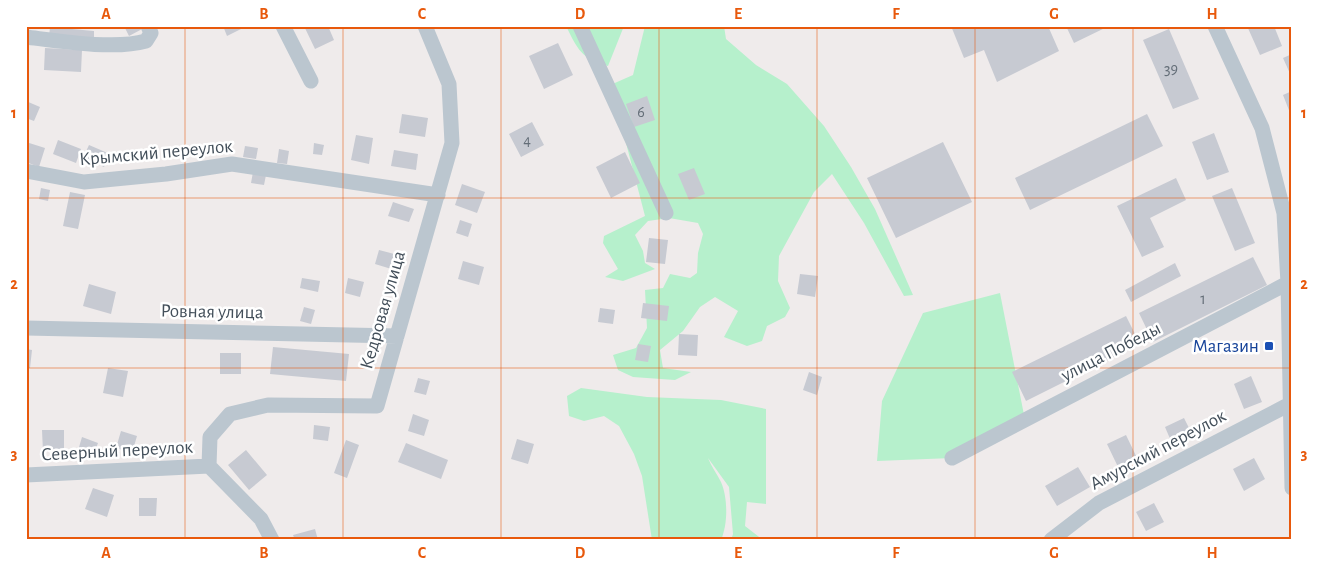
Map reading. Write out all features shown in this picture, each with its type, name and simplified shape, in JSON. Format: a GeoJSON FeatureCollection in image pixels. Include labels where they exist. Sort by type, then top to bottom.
{"type":"FeatureCollection","features":[{"type":"Feature","properties":{"kind":"street"},"geometry":{"type":"LineString","coordinates":[[26,37],[63,42],[133,45],[146,41],[151,32],[148,26]]}},
{"type":"Feature","properties":{"kind":"street"},"geometry":{"type":"LineString","coordinates":[[283,26],[311,81]]}},
{"type":"Feature","properties":{"kind":"street","name":"Кедровая улица"},"geometry":{"type":"LineString","coordinates":[[209,466],[210,436],[230,414],[268,404],[377,406],[452,143],[449,84],[425,26]]}},
{"type":"Feature","properties":{"kind":"street"},"geometry":{"type":"LineString","coordinates":[[580,26],[666,213]]}},
{"type":"Feature","properties":{"kind":"street"},"geometry":{"type":"LineString","coordinates":[[1215,26],[1262,128],[1284,213],[1290,338],[1292,488]]}},
{"type":"Feature","properties":{"kind":"street","name":"Крымский переулок"},"geometry":{"type":"LineString","coordinates":[[26,171],[84,182],[166,174],[232,164],[438,195]]}},
{"type":"Feature","properties":{"kind":"street","name":"улица Победы"},"geometry":{"type":"LineString","coordinates":[[952,458],[1288,283]]}},
{"type":"Feature","properties":{"kind":"street","name":"Ровная улица"},"geometry":{"type":"LineString","coordinates":[[26,328],[397,336]]}},
{"type":"Feature","properties":{"kind":"street","name":"Амурский переулок"},"geometry":{"type":"LineString","coordinates":[[1051,540],[1099,503],[1290,404]]}},
{"type":"Feature","properties":{"kind":"street"},"geometry":{"type":"LineString","coordinates":[[209,466],[261,520],[272,540]]}},
{"type":"Feature","properties":{"kind":"street","name":"Северный переулок"},"geometry":{"type":"LineString","coordinates":[[26,475],[209,466]]}},
{"type":"Feature","properties":{"kind":"green space"},"geometry":{"type":"Polygon","coordinates":[[[566,26],[624,26],[608,66],[592,60],[581,52],[566,26]]]}},
{"type":"Feature","properties":{"kind":"green space"},"geometry":{"type":"Polygon","coordinates":[[[645,26],[724,26],[726,39],[756,65],[787,84],[824,126],[851,167],[875,209],[913,295],[904,296],[864,223],[832,174],[814,192],[779,256],[778,281],[790,308],[785,317],[767,326],[762,341],[747,346],[724,337],[738,311],[715,297],[700,307],[683,331],[660,350],[663,368],[691,372],[675,380],[633,377],[618,370],[613,355],[636,348],[647,328],[645,290],[663,288],[670,274],[690,278],[697,273],[698,253],[703,234],[698,223],[669,218],[648,221],[635,235],[643,251],[645,263],[655,269],[623,281],[605,277],[618,269],[603,243],[604,236],[645,216],[620,120],[608,86],[633,75],[645,26]]]}},
{"type":"Feature","properties":{"kind":"green space"},"geometry":{"type":"Polygon","coordinates":[[[1000,293],[1025,420],[952,458],[877,461],[882,401],[923,313],[1000,293]]]}},
{"type":"Feature","properties":{"kind":"green space"},"geometry":{"type":"Polygon","coordinates":[[[581,388],[647,397],[721,400],[766,409],[766,504],[747,502],[745,526],[763,540],[731,540],[733,534],[729,487],[708,458],[721,482],[725,496],[726,519],[721,540],[652,540],[642,476],[634,454],[619,426],[604,416],[584,421],[569,416],[567,396],[581,388]]]}},
{"type":"Feature","properties":{"kind":"building"},"geometry":{"type":"Polygon","coordinates":[[[124,26],[143,26],[144,28],[129,36],[124,26]]]}},
{"type":"Feature","properties":{"kind":"building"},"geometry":{"type":"Polygon","coordinates":[[[223,26],[247,26],[227,36],[223,26]]]}},
{"type":"Feature","properties":{"kind":"building"},"geometry":{"type":"Polygon","coordinates":[[[304,26],[328,26],[334,40],[315,49],[304,26]]]}},
{"type":"Feature","properties":{"kind":"building"},"geometry":{"type":"Polygon","coordinates":[[[951,26],[1048,26],[1059,51],[997,82],[984,50],[964,58],[951,26]]]}},
{"type":"Feature","properties":{"kind":"building"},"geometry":{"type":"Polygon","coordinates":[[[1066,26],[1109,26],[1074,43],[1066,26]]]}},
{"type":"Feature","properties":{"kind":"building"},"geometry":{"type":"Polygon","coordinates":[[[1247,26],[1274,26],[1282,46],[1260,55],[1247,26]]]}},
{"type":"Feature","properties":{"kind":"building"},"geometry":{"type":"Polygon","coordinates":[[[50,27],[94,31],[94,41],[49,37],[50,27]]]}},
{"type":"Feature","properties":{"kind":"building"},"geometry":{"type":"Polygon","coordinates":[[[1169,29],[1199,99],[1173,109],[1143,40],[1169,29]]]}},
{"type":"Feature","properties":{"kind":"building"},"geometry":{"type":"Polygon","coordinates":[[[558,43],[573,75],[544,89],[529,56],[558,43]]]}},
{"type":"Feature","properties":{"kind":"building"},"geometry":{"type":"Polygon","coordinates":[[[45,48],[82,50],[81,72],[44,70],[45,48]]]}},
{"type":"Feature","properties":{"kind":"building"},"geometry":{"type":"Polygon","coordinates":[[[1292,54],[1292,78],[1283,58],[1292,54]]]}},
{"type":"Feature","properties":{"kind":"building"},"geometry":{"type":"Polygon","coordinates":[[[1292,91],[1292,118],[1283,95],[1292,91]]]}},
{"type":"Feature","properties":{"kind":"building"},"geometry":{"type":"Polygon","coordinates":[[[647,96],[655,120],[634,127],[626,104],[647,96]]]}},
{"type":"Feature","properties":{"kind":"building"},"geometry":{"type":"Polygon","coordinates":[[[26,101],[40,107],[34,121],[26,118],[26,101]]]}},
{"type":"Feature","properties":{"kind":"building"},"geometry":{"type":"Polygon","coordinates":[[[402,114],[428,118],[425,137],[399,133],[402,114]]]}},
{"type":"Feature","properties":{"kind":"building"},"geometry":{"type":"Polygon","coordinates":[[[1147,114],[1163,146],[1030,210],[1015,178],[1147,114]]]}},
{"type":"Feature","properties":{"kind":"building"},"geometry":{"type":"Polygon","coordinates":[[[532,122],[544,145],[521,157],[509,134],[532,122]]]}},
{"type":"Feature","properties":{"kind":"building"},"geometry":{"type":"Polygon","coordinates":[[[1214,133],[1229,172],[1207,180],[1192,142],[1214,133]]]}},
{"type":"Feature","properties":{"kind":"building"},"geometry":{"type":"Polygon","coordinates":[[[356,135],[373,138],[369,164],[351,160],[356,135]]]}},
{"type":"Feature","properties":{"kind":"building"},"geometry":{"type":"Polygon","coordinates":[[[58,140],[81,149],[76,163],[53,154],[58,140]]]}},
{"type":"Feature","properties":{"kind":"building"},"geometry":{"type":"Polygon","coordinates":[[[26,142],[45,148],[39,167],[26,162],[26,142]]]}},
{"type":"Feature","properties":{"kind":"building"},"geometry":{"type":"Polygon","coordinates":[[[943,142],[972,202],[896,238],[867,178],[943,142]]]}},
{"type":"Feature","properties":{"kind":"building"},"geometry":{"type":"Polygon","coordinates":[[[314,143],[324,145],[322,155],[313,154],[314,143]]]}},
{"type":"Feature","properties":{"kind":"building"},"geometry":{"type":"Polygon","coordinates":[[[89,145],[110,154],[104,167],[83,158],[89,145]]]}},
{"type":"Feature","properties":{"kind":"building"},"geometry":{"type":"Polygon","coordinates":[[[245,146],[258,148],[256,159],[243,157],[245,146]]]}},
{"type":"Feature","properties":{"kind":"building"},"geometry":{"type":"Polygon","coordinates":[[[279,149],[289,151],[287,164],[277,163],[279,149]]]}},
{"type":"Feature","properties":{"kind":"building"},"geometry":{"type":"Polygon","coordinates":[[[394,150],[418,154],[416,170],[391,166],[394,150]]]}},
{"type":"Feature","properties":{"kind":"building"},"geometry":{"type":"Polygon","coordinates":[[[625,152],[640,183],[611,198],[596,167],[625,152]]]}},
{"type":"Feature","properties":{"kind":"building"},"geometry":{"type":"Polygon","coordinates":[[[694,168],[705,194],[689,200],[678,174],[694,168]]]}},
{"type":"Feature","properties":{"kind":"building"},"geometry":{"type":"Polygon","coordinates":[[[253,172],[266,175],[264,185],[251,183],[253,172]]]}},
{"type":"Feature","properties":{"kind":"building"},"geometry":{"type":"Polygon","coordinates":[[[1176,178],[1186,200],[1150,218],[1164,247],[1142,257],[1117,206],[1176,178]]]}},
{"type":"Feature","properties":{"kind":"building"},"geometry":{"type":"Polygon","coordinates":[[[462,184],[485,192],[477,213],[455,205],[462,184]]]}},
{"type":"Feature","properties":{"kind":"building"},"geometry":{"type":"Polygon","coordinates":[[[41,188],[50,190],[48,201],[39,199],[41,188]]]}},
{"type":"Feature","properties":{"kind":"building"},"geometry":{"type":"Polygon","coordinates":[[[1232,188],[1255,243],[1235,251],[1212,196],[1232,188]]]}},
{"type":"Feature","properties":{"kind":"building"},"geometry":{"type":"Polygon","coordinates":[[[70,192],[85,195],[78,229],[63,226],[70,192]]]}},
{"type":"Feature","properties":{"kind":"building"},"geometry":{"type":"Polygon","coordinates":[[[393,202],[414,209],[409,222],[388,216],[393,202]]]}},
{"type":"Feature","properties":{"kind":"building"},"geometry":{"type":"Polygon","coordinates":[[[460,220],[472,224],[468,237],[456,233],[460,220]]]}},
{"type":"Feature","properties":{"kind":"building"},"geometry":{"type":"Polygon","coordinates":[[[649,238],[668,240],[665,264],[646,262],[649,238]]]}},
{"type":"Feature","properties":{"kind":"building"},"geometry":{"type":"Polygon","coordinates":[[[379,250],[402,256],[398,271],[375,264],[379,250]]]}},
{"type":"Feature","properties":{"kind":"building"},"geometry":{"type":"Polygon","coordinates":[[[1253,257],[1267,285],[1153,342],[1139,313],[1253,257]]]}},
{"type":"Feature","properties":{"kind":"building"},"geometry":{"type":"Polygon","coordinates":[[[463,261],[484,267],[479,285],[458,279],[463,261]]]}},
{"type":"Feature","properties":{"kind":"building"},"geometry":{"type":"Polygon","coordinates":[[[1175,263],[1181,276],[1131,302],[1125,290],[1175,263]]]}},
{"type":"Feature","properties":{"kind":"building"},"geometry":{"type":"Polygon","coordinates":[[[800,274],[818,276],[815,297],[797,294],[800,274]]]}},
{"type":"Feature","properties":{"kind":"building"},"geometry":{"type":"Polygon","coordinates":[[[302,278],[320,281],[318,292],[300,288],[302,278]]]}},
{"type":"Feature","properties":{"kind":"building"},"geometry":{"type":"Polygon","coordinates":[[[348,278],[364,282],[360,297],[345,293],[348,278]]]}},
{"type":"Feature","properties":{"kind":"building"},"geometry":{"type":"Polygon","coordinates":[[[89,284],[116,292],[111,314],[83,306],[89,284]]]}},
{"type":"Feature","properties":{"kind":"building"},"geometry":{"type":"Polygon","coordinates":[[[643,303],[669,306],[667,321],[641,318],[643,303]]]}},
{"type":"Feature","properties":{"kind":"building"},"geometry":{"type":"Polygon","coordinates":[[[304,307],[315,310],[311,324],[300,321],[304,307]]]}},
{"type":"Feature","properties":{"kind":"building"},"geometry":{"type":"Polygon","coordinates":[[[600,308],[615,310],[613,324],[598,322],[600,308]]]}},
{"type":"Feature","properties":{"kind":"building"},"geometry":{"type":"Polygon","coordinates":[[[1126,316],[1140,344],[1026,401],[1012,372],[1126,316]]]}},
{"type":"Feature","properties":{"kind":"building"},"geometry":{"type":"Polygon","coordinates":[[[679,334],[698,335],[697,356],[678,355],[679,334]]]}},
{"type":"Feature","properties":{"kind":"building"},"geometry":{"type":"Polygon","coordinates":[[[638,344],[651,346],[648,362],[635,360],[638,344]]]}},
{"type":"Feature","properties":{"kind":"building"},"geometry":{"type":"Polygon","coordinates":[[[273,347],[349,354],[346,381],[270,374],[273,347]]]}},
{"type":"Feature","properties":{"kind":"building"},"geometry":{"type":"Polygon","coordinates":[[[26,349],[32,350],[30,368],[26,368],[26,349]]]}},
{"type":"Feature","properties":{"kind":"building"},"geometry":{"type":"Polygon","coordinates":[[[220,353],[241,353],[241,374],[220,374],[220,353]]]}},
{"type":"Feature","properties":{"kind":"building"},"geometry":{"type":"Polygon","coordinates":[[[108,368],[128,371],[123,397],[103,393],[108,368]]]}},
{"type":"Feature","properties":{"kind":"building"},"geometry":{"type":"Polygon","coordinates":[[[809,372],[822,377],[817,395],[803,390],[809,372]]]}},
{"type":"Feature","properties":{"kind":"building"},"geometry":{"type":"Polygon","coordinates":[[[1251,376],[1262,402],[1244,409],[1234,384],[1251,376]]]}},
{"type":"Feature","properties":{"kind":"building"},"geometry":{"type":"Polygon","coordinates":[[[418,378],[430,381],[426,395],[414,392],[418,378]]]}},
{"type":"Feature","properties":{"kind":"building"},"geometry":{"type":"Polygon","coordinates":[[[413,414],[429,420],[424,436],[408,431],[413,414]]]}},
{"type":"Feature","properties":{"kind":"building"},"geometry":{"type":"Polygon","coordinates":[[[1184,418],[1191,432],[1171,441],[1165,427],[1184,418]]]}},
{"type":"Feature","properties":{"kind":"building"},"geometry":{"type":"Polygon","coordinates":[[[314,425],[330,427],[328,441],[313,439],[314,425]]]}},
{"type":"Feature","properties":{"kind":"building"},"geometry":{"type":"Polygon","coordinates":[[[42,430],[64,430],[64,451],[43,452],[42,430]]]}},
{"type":"Feature","properties":{"kind":"building"},"geometry":{"type":"Polygon","coordinates":[[[121,431],[137,436],[132,453],[116,448],[121,431]]]}},
{"type":"Feature","properties":{"kind":"building"},"geometry":{"type":"Polygon","coordinates":[[[1126,435],[1138,460],[1119,469],[1107,444],[1126,435]]]}},
{"type":"Feature","properties":{"kind":"building"},"geometry":{"type":"Polygon","coordinates":[[[82,437],[98,443],[92,459],[77,454],[82,437]]]}},
{"type":"Feature","properties":{"kind":"building"},"geometry":{"type":"Polygon","coordinates":[[[517,439],[534,444],[528,464],[511,459],[517,439]]]}},
{"type":"Feature","properties":{"kind":"building"},"geometry":{"type":"Polygon","coordinates":[[[346,440],[359,445],[347,478],[334,473],[346,440]]]}},
{"type":"Feature","properties":{"kind":"building"},"geometry":{"type":"Polygon","coordinates":[[[406,443],[448,460],[441,479],[398,462],[406,443]]]}},
{"type":"Feature","properties":{"kind":"building"},"geometry":{"type":"Polygon","coordinates":[[[246,450],[267,475],[249,490],[228,465],[246,450]]]}},
{"type":"Feature","properties":{"kind":"building"},"geometry":{"type":"Polygon","coordinates":[[[1254,458],[1265,479],[1244,491],[1233,469],[1254,458]]]}},
{"type":"Feature","properties":{"kind":"building"},"geometry":{"type":"Polygon","coordinates":[[[1078,467],[1090,487],[1057,506],[1045,486],[1078,467]]]}},
{"type":"Feature","properties":{"kind":"building"},"geometry":{"type":"Polygon","coordinates":[[[93,488],[114,495],[107,517],[85,509],[93,488]]]}},
{"type":"Feature","properties":{"kind":"building"},"geometry":{"type":"Polygon","coordinates":[[[139,498],[157,498],[156,516],[139,516],[139,498]]]}},
{"type":"Feature","properties":{"kind":"building"},"geometry":{"type":"Polygon","coordinates":[[[1154,503],[1164,522],[1146,531],[1136,512],[1154,503]]]}},
{"type":"Feature","properties":{"kind":"building"},"geometry":{"type":"Polygon","coordinates":[[[315,529],[318,540],[295,540],[293,535],[315,529]]]}},
{"type":"Feature","properties":{"kind":"place","name":"Магазин"},"geometry":{"type":"Point","coordinates":[1269,346]}}]}
